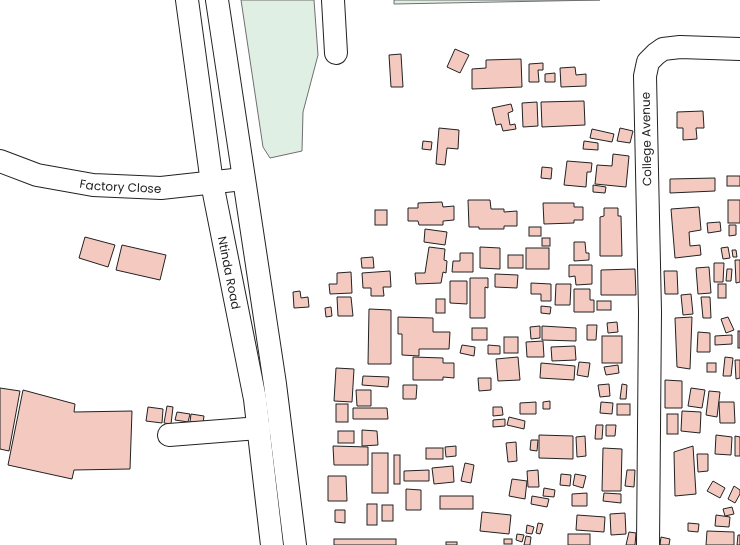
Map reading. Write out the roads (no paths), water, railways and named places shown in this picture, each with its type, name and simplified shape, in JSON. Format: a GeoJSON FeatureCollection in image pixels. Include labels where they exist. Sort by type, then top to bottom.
{"type":"FeatureCollection","features":[{"type":"Feature","properties":{"kind":"main road","name":"Ntinda Road"},"geometry":{"type":"LineString","coordinates":[[187,0],[212,182],[255,399],[272,545]]}},
{"type":"Feature","properties":{"kind":"main road"},"geometry":{"type":"LineString","coordinates":[[217,0],[275,384],[295,545]]}},
{"type":"Feature","properties":{"kind":"main road"},"geometry":{"type":"LineString","coordinates":[[334,0],[336,53]]}},
{"type":"Feature","properties":{"kind":"main road","name":"College Avenue"},"geometry":{"type":"LineString","coordinates":[[648,545],[650,312],[645,76],[648,62],[662,49],[740,49]]}},
{"type":"Feature","properties":{"kind":"main road","name":"Factory Close"},"geometry":{"type":"LineString","coordinates":[[0,161],[36,175],[93,185],[161,188],[243,179]]}},
{"type":"Feature","properties":{"kind":"main road"},"geometry":{"type":"LineString","coordinates":[[169,435],[259,428]]}}]}
